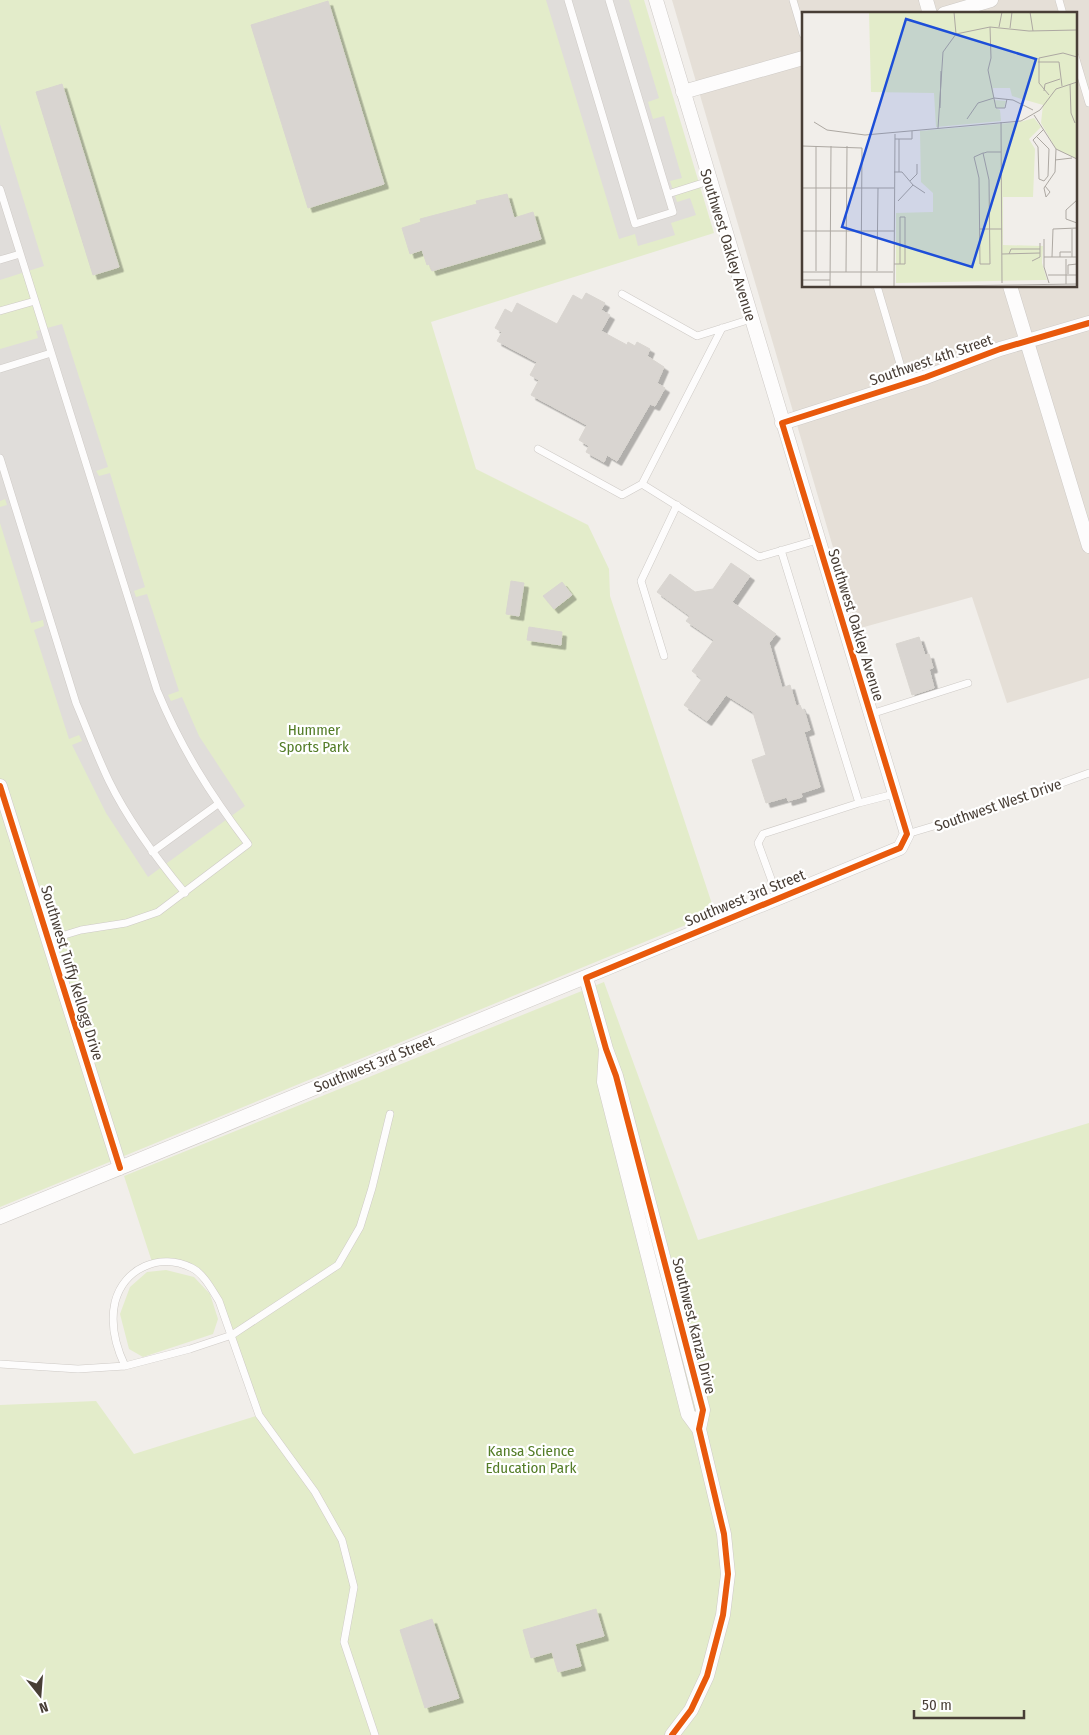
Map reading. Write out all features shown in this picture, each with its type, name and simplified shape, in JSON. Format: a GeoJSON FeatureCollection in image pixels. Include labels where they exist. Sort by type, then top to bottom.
{"type":"FeatureCollection","features":[{"type":"Feature","properties":{"kind":"street","name":"Southwest Oakley Avenue"},"geometry":{"type":"LineString","coordinates":[[656,0],[682,92],[907,834]]}},
{"type":"Feature","properties":{"kind":"street"},"geometry":{"type":"LineString","coordinates":[[951,12],[991,0]]}},
{"type":"Feature","properties":{"kind":"street"},"geometry":{"type":"LineString","coordinates":[[682,92],[802,58]]}},
{"type":"Feature","properties":{"kind":"street"},"geometry":{"type":"LineString","coordinates":[[1011,288],[1089,546]]}},
{"type":"Feature","properties":{"kind":"street","name":"Southwest 4th Street"},"geometry":{"type":"LineString","coordinates":[[782,422],[906,384],[956,364],[1089,323]]}},
{"type":"Feature","properties":{"kind":"street","name":"Southwest Tuffy Kellogg Drive"},"geometry":{"type":"LineString","coordinates":[[0,786],[120,1168]]}},
{"type":"Feature","properties":{"kind":"street","name":"Southwest 3rd Street"},"geometry":{"type":"LineString","coordinates":[[0,1217],[900,848],[907,834]]}},
{"type":"Feature","properties":{"kind":"street","name":"Southwest Kanza Drive"},"geometry":{"type":"LineString","coordinates":[[586,978],[606,1049],[616,1076],[703,1410],[699,1429],[724,1534],[728,1574],[723,1615],[707,1676],[691,1710],[672,1735]]}},
{"type":"Feature","properties":{"kind":"lane"},"geometry":{"type":"LineString","coordinates":[[568,0],[635,224],[673,212],[609,0]]}},
{"type":"Feature","properties":{"kind":"lane"},"geometry":{"type":"LineString","coordinates":[[793,0],[802,31]]}},
{"type":"Feature","properties":{"kind":"lane"},"geometry":{"type":"LineString","coordinates":[[1076,59],[1089,103]]}},
{"type":"Feature","properties":{"kind":"lane"},"geometry":{"type":"LineString","coordinates":[[668,194],[709,181]]}},
{"type":"Feature","properties":{"kind":"lane"},"geometry":{"type":"LineString","coordinates":[[0,190],[157,690],[172,727],[192,764],[218,804],[248,844],[158,912],[142,919],[80,930],[48,940]]}},
{"type":"Feature","properties":{"kind":"lane"},"geometry":{"type":"LineString","coordinates":[[0,260],[20,254]]}},
{"type":"Feature","properties":{"kind":"lane"},"geometry":{"type":"LineString","coordinates":[[878,288],[906,384]]}},
{"type":"Feature","properties":{"kind":"lane"},"geometry":{"type":"LineString","coordinates":[[622,294],[697,336],[751,319]]}},
{"type":"Feature","properties":{"kind":"lane"},"geometry":{"type":"LineString","coordinates":[[0,311],[35,300]]}},
{"type":"Feature","properties":{"kind":"lane"},"geometry":{"type":"LineString","coordinates":[[538,449],[622,494],[642,484],[722,328]]}},
{"type":"Feature","properties":{"kind":"lane"},"geometry":{"type":"LineString","coordinates":[[0,369],[51,353]]}},
{"type":"Feature","properties":{"kind":"lane"},"geometry":{"type":"LineString","coordinates":[[0,458],[76,703],[109,781],[152,852],[184,893]]}},
{"type":"Feature","properties":{"kind":"lane"},"geometry":{"type":"LineString","coordinates":[[642,484],[759,557],[817,540]]}},
{"type":"Feature","properties":{"kind":"lane"},"geometry":{"type":"LineString","coordinates":[[664,656],[642,581],[677,505]]}},
{"type":"Feature","properties":{"kind":"lane"},"geometry":{"type":"LineString","coordinates":[[781,550],[859,803]]}},
{"type":"Feature","properties":{"kind":"lane"},"geometry":{"type":"LineString","coordinates":[[870,714],[968,683]]}},
{"type":"Feature","properties":{"kind":"lane","name":"Southwest West Drive"},"geometry":{"type":"LineString","coordinates":[[907,834],[991,809],[1089,773]]}},
{"type":"Feature","properties":{"kind":"lane"},"geometry":{"type":"LineString","coordinates":[[778,898],[758,843],[763,834],[859,803],[894,794]]}},
{"type":"Feature","properties":{"kind":"lane"},"geometry":{"type":"LineString","coordinates":[[152,852],[218,804]]}},
{"type":"Feature","properties":{"kind":"lane"},"geometry":{"type":"LineString","coordinates":[[0,1364],[78,1369],[125,1366],[190,1349],[232,1335],[338,1265],[360,1227],[372,1188],[390,1114]]}},
{"type":"Feature","properties":{"kind":"lane"},"geometry":{"type":"LineString","coordinates":[[125,1366],[115,1344],[115,1303],[120,1290],[137,1270],[152,1262],[192,1268],[208,1284],[219,1300],[259,1415],[315,1492],[342,1540],[354,1587],[344,1642],[375,1735]]}},
{"type":"Feature","properties":{"kind":"shaded area"},"geometry":{"type":"Polygon","coordinates":[[[546,0],[629,0],[659,98],[648,102],[653,119],[664,116],[682,178],[670,181],[677,202],[690,198],[696,215],[671,223],[675,235],[638,246],[635,234],[619,239],[546,0]]]}},
{"type":"Feature","properties":{"kind":"shaded area"},"geometry":{"type":"Polygon","coordinates":[[[672,0],[1089,0],[1089,678],[1007,703],[972,597],[857,629],[672,0]]]}},
{"type":"Feature","properties":{"kind":"shaded area"},"geometry":{"type":"Polygon","coordinates":[[[0,124],[44,266],[0,280],[0,124]]]}},
{"type":"Feature","properties":{"kind":"shaded area"},"geometry":{"type":"Polygon","coordinates":[[[62,324],[108,467],[96,471],[99,476],[110,473],[145,587],[134,591],[136,597],[147,594],[179,691],[168,695],[171,701],[182,697],[199,736],[245,806],[148,877],[106,813],[72,745],[82,741],[79,735],[69,739],[34,630],[44,626],[43,620],[31,623],[0,523],[0,507],[7,505],[5,499],[0,501],[0,349],[38,338],[36,331],[62,324]]]}},
{"type":"Feature","properties":{"kind":"green space","name":"Hummer Sports Park"},"geometry":{"type":"Polygon","coordinates":[[[0,0],[644,0],[714,233],[431,322],[476,469],[588,525],[609,569],[610,596],[715,913],[0,1207],[0,0]]]}},
{"type":"Feature","properties":{"kind":"green space","name":"Kansa Science Education Park"},"geometry":{"type":"Polygon","coordinates":[[[604,982],[698,1240],[1089,1123],[1089,1735],[0,1735],[0,1405],[96,1401],[134,1454],[259,1415],[219,1301],[192,1268],[152,1262],[124,1176],[604,982]]]}},
{"type":"Feature","properties":{"kind":"green space"},"geometry":{"type":"Polygon","coordinates":[[[166,1270],[194,1277],[210,1294],[218,1319],[213,1334],[143,1357],[129,1349],[120,1314],[130,1287],[147,1272],[166,1270]]]}},
{"type":"Feature","properties":{"kind":"building"},"geometry":{"type":"Polygon","coordinates":[[[328,1],[384,184],[308,208],[251,25],[328,1]]]}},
{"type":"Feature","properties":{"kind":"building"},"geometry":{"type":"Polygon","coordinates":[[[62,84],[119,267],[93,275],[36,92],[62,84]]]}},
{"type":"Feature","properties":{"kind":"building"},"geometry":{"type":"Polygon","coordinates":[[[507,194],[514,218],[533,212],[541,239],[432,271],[429,264],[427,265],[422,250],[410,254],[402,228],[421,222],[420,219],[477,204],[476,201],[507,194]]]}},
{"type":"Feature","properties":{"kind":"building"},"geometry":{"type":"Polygon","coordinates":[[[586,293],[605,303],[601,310],[610,315],[601,331],[627,345],[628,342],[635,346],[637,342],[650,349],[647,356],[664,367],[657,383],[665,388],[655,406],[650,404],[617,461],[607,455],[604,462],[586,452],[589,446],[579,440],[587,425],[531,395],[539,380],[530,375],[537,362],[497,341],[502,332],[495,328],[505,309],[512,313],[517,303],[557,324],[573,295],[582,300],[586,293]]]}},
{"type":"Feature","properties":{"kind":"building"},"geometry":{"type":"Polygon","coordinates":[[[731,563],[750,576],[732,602],[776,634],[769,643],[782,688],[790,685],[796,706],[800,705],[802,710],[804,710],[810,730],[804,732],[820,787],[801,793],[802,797],[788,801],[787,797],[766,803],[752,760],[766,755],[753,712],[726,695],[707,721],[684,705],[702,679],[692,671],[714,640],[686,621],[690,616],[657,592],[670,574],[695,592],[713,589],[731,563]]]}},
{"type":"Feature","properties":{"kind":"building"},"geometry":{"type":"Polygon","coordinates":[[[511,581],[524,583],[519,616],[506,614],[511,581]]]}},
{"type":"Feature","properties":{"kind":"building"},"geometry":{"type":"Polygon","coordinates":[[[562,582],[572,595],[554,609],[543,596],[562,582]]]}},
{"type":"Feature","properties":{"kind":"building"},"geometry":{"type":"Polygon","coordinates":[[[529,627],[562,632],[561,645],[527,640],[529,627]]]}},
{"type":"Feature","properties":{"kind":"building"},"geometry":{"type":"Polygon","coordinates":[[[919,637],[925,655],[929,654],[933,668],[929,669],[934,688],[912,695],[896,644],[919,637]]]}},
{"type":"Feature","properties":{"kind":"building"},"geometry":{"type":"Polygon","coordinates":[[[596,1609],[604,1636],[575,1644],[581,1666],[558,1672],[552,1652],[531,1658],[523,1630],[596,1609]]]}},
{"type":"Feature","properties":{"kind":"building"},"geometry":{"type":"Polygon","coordinates":[[[432,1619],[459,1698],[425,1708],[400,1630],[432,1619]]]}},
{"type":"Feature","properties":{"kind":"cycle path"},"geometry":{"type":"LineString","coordinates":[[672,1735],[691,1710],[707,1676],[723,1615],[728,1574],[724,1534],[699,1429],[703,1410],[616,1076],[606,1049],[586,978],[900,848],[907,834],[782,423],[926,377],[1000,349],[1089,323]]}},
{"type":"Feature","properties":{"kind":"cycle path"},"geometry":{"type":"LineString","coordinates":[[0,786],[120,1168]]}}]}
